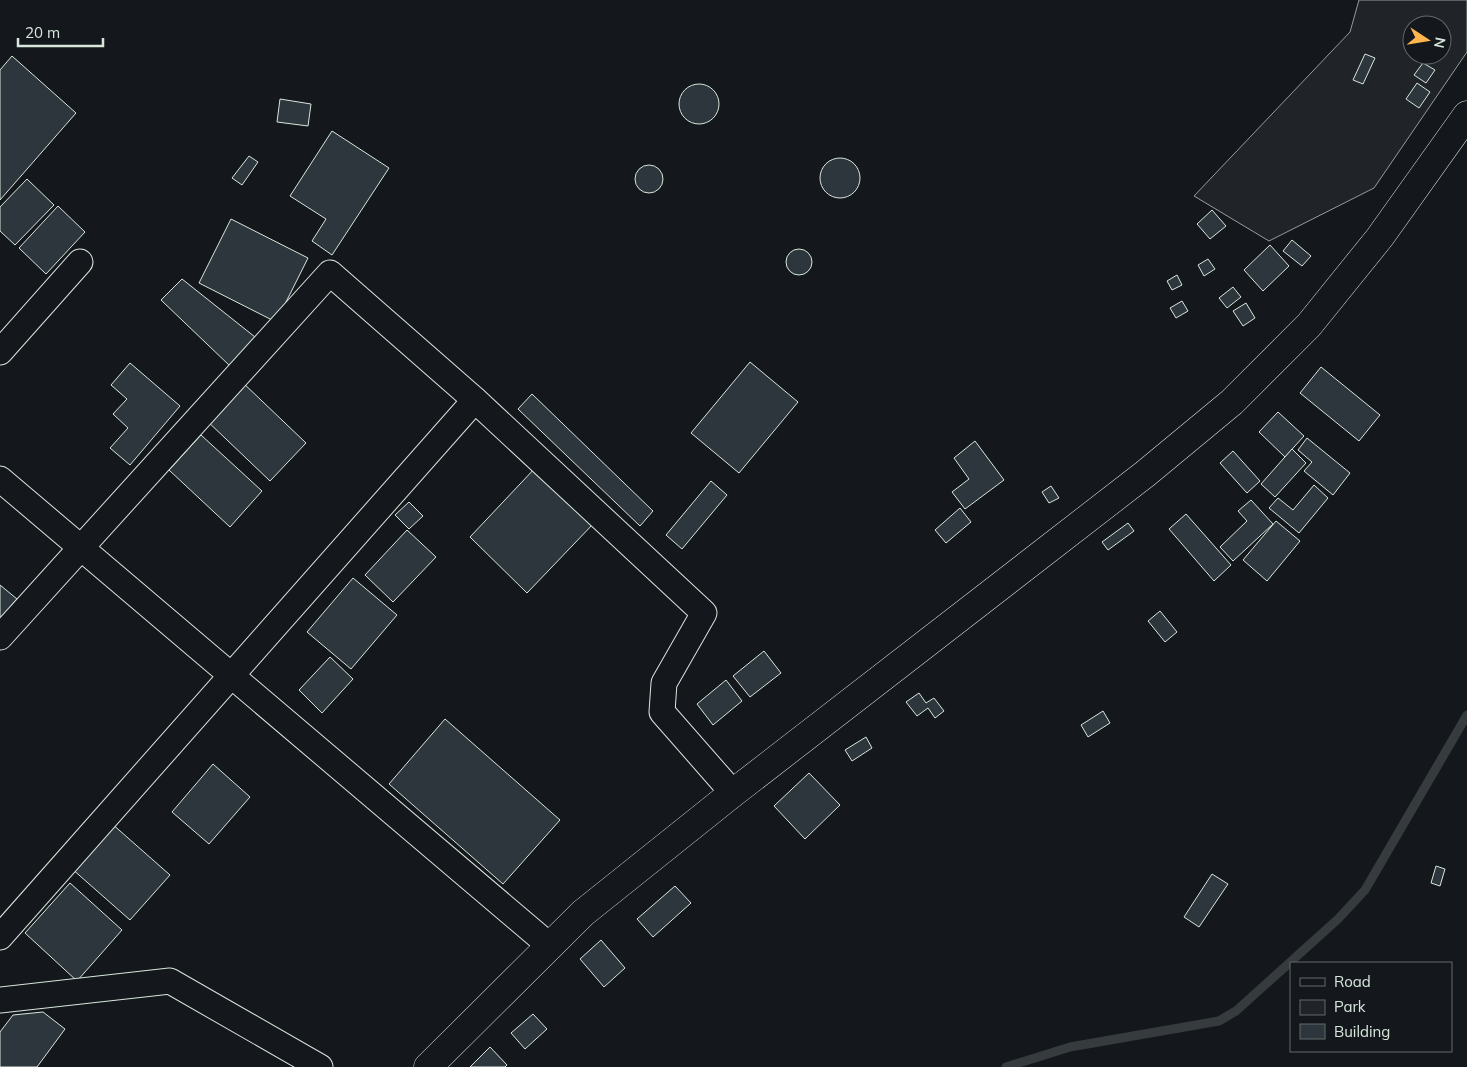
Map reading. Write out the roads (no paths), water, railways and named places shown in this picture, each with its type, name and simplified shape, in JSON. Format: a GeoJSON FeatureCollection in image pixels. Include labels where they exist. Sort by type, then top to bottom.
{"type":"FeatureCollection","features":[{"type":"Feature","properties":{"kind":"main road"},"geometry":{"type":"LineString","coordinates":[[428,1067],[583,913],[733,793],[1145,474],[1232,402],[1309,325],[1380,237],[1467,114]]}},
{"type":"Feature","properties":{"kind":"street"},"geometry":{"type":"LineString","coordinates":[[0,352],[80,262]]}},
{"type":"Feature","properties":{"kind":"street"},"geometry":{"type":"LineString","coordinates":[[0,637],[330,273],[475,400],[704,613],[664,682],[662,712],[733,793]]}},
{"type":"Feature","properties":{"kind":"street"},"geometry":{"type":"LineString","coordinates":[[0,937],[475,400]]}},
{"type":"Feature","properties":{"kind":"street"},"geometry":{"type":"LineString","coordinates":[[0,479],[550,946]]}},
{"type":"Feature","properties":{"kind":"street"},"geometry":{"type":"LineString","coordinates":[[0,1000],[170,981],[320,1067]]}},
{"type":"Feature","properties":{"kind":"waterway"},"geometry":{"type":"LineString","coordinates":[[1290,962],[1338,919],[1365,890],[1467,715]]}},
{"type":"Feature","properties":{"kind":"waterway"},"geometry":{"type":"LineString","coordinates":[[1006,1067],[1070,1047],[1219,1021],[1236,1011],[1290,962]]}}]}
